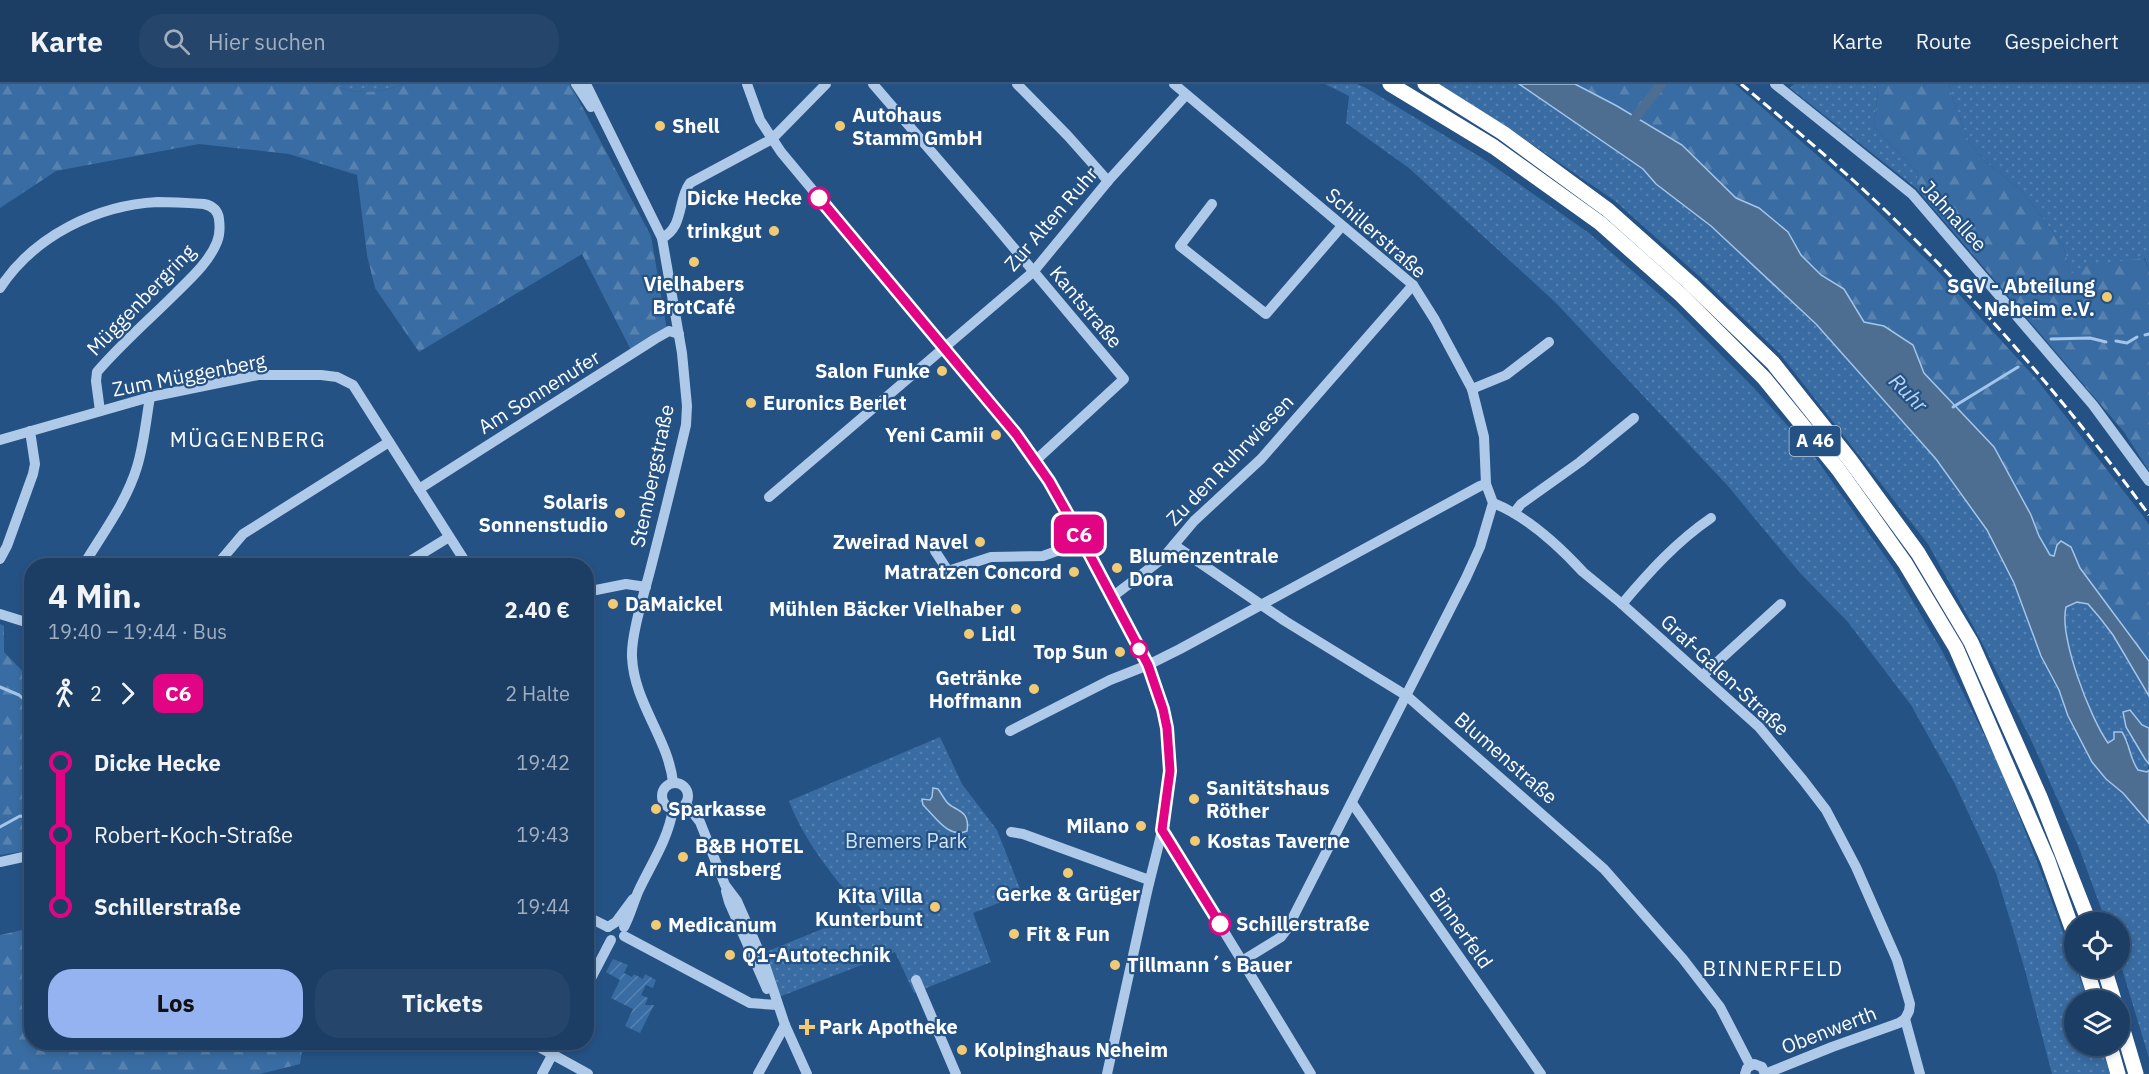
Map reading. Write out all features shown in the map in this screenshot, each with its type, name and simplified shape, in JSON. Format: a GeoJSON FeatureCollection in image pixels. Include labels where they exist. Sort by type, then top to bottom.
{"type":"FeatureCollection","features":[{"type":"Feature","properties":{"kind":"highway","name":"A 46"},"geometry":{"type":"LineString","coordinates":[[1389,84],[1494,147],[1600,224],[1681,295],[1764,378],[1831,460],[1905,563],[1956,648],[2048,861],[2066,912]]}},
{"type":"Feature","properties":{"kind":"highway","name":"A 46"},"geometry":{"type":"LineString","coordinates":[[1425,84],[1503,133],[1608,210],[1692,284],[1780,372],[1850,460],[1918,553],[1971,642],[2040,797],[2085,912]]}},
{"type":"Feature","properties":{"kind":"highway"},"geometry":{"type":"LineString","coordinates":[[2130,1054],[2136,1074]]}},
{"type":"Feature","properties":{"kind":"highway"},"geometry":{"type":"LineString","coordinates":[[2113,1056],[2118,1074]]}},
{"type":"Feature","properties":{"kind":"street","name":"Stembergstraße"},"geometry":{"type":"LineString","coordinates":[[576,84],[615,145]]}},
{"type":"Feature","properties":{"kind":"street","name":"Stembergstraße"},"geometry":{"type":"LineString","coordinates":[[586,84],[662,238],[679,334],[687,406],[686,425],[646,587],[632,656],[636,682],[645,709],[669,761],[673,783]]}},
{"type":"Feature","properties":{"kind":"street"},"geometry":{"type":"LineString","coordinates":[[747,84],[760,120],[772,139],[1035,460],[1081,538],[1148,665],[1163,709],[1168,740],[1169,786],[1162,830],[1107,1074]]}},
{"type":"Feature","properties":{"kind":"street"},"geometry":{"type":"LineString","coordinates":[[662,238],[675,229],[684,193],[693,180],[772,139],[826,84]]}},
{"type":"Feature","properties":{"kind":"street","name":"Kantstraße"},"geometry":{"type":"LineString","coordinates":[[873,84],[1124,379],[1035,460]]}},
{"type":"Feature","properties":{"kind":"street"},"geometry":{"type":"LineString","coordinates":[[1017,84],[1108,181]]}},
{"type":"Feature","properties":{"kind":"street","name":"Schillerstraße"},"geometry":{"type":"LineString","coordinates":[[1174,84],[1413,285],[1435,320],[1472,389],[1484,437],[1486,484],[1493,503]]}},
{"type":"Feature","properties":{"kind":"street","name":"Jahnallee"},"geometry":{"type":"LineString","coordinates":[[1775,84],[1912,194],[2093,405],[2149,481]]}},
{"type":"Feature","properties":{"kind":"street","name":"Zur Alten Ruhr"},"geometry":{"type":"LineString","coordinates":[[769,497],[1033,272],[1108,181],[1186,95]]}},
{"type":"Feature","properties":{"kind":"street","name":"Müggenbergring"},"geometry":{"type":"LineString","coordinates":[[0,288],[18,265],[36,249],[66,228],[101,213],[156,202],[204,204],[215,209],[219,217],[219,231],[217,243],[208,257],[191,278],[97,372],[100,411]]}},
{"type":"Feature","properties":{"kind":"street"},"geometry":{"type":"LineString","coordinates":[[1212,204],[1180,246],[1266,314],[1342,226]]}},
{"type":"Feature","properties":{"kind":"street","name":"Zu den Ruhrwiesen"},"geometry":{"type":"LineString","coordinates":[[1112,597],[1162,559],[1194,521],[1261,459],[1413,285]]}},
{"type":"Feature","properties":{"kind":"street","name":"Am Sonnenufer"},"geometry":{"type":"LineString","coordinates":[[419,489],[655,339],[669,331],[679,334]]}},
{"type":"Feature","properties":{"kind":"street"},"geometry":{"type":"LineString","coordinates":[[1472,389],[1506,375],[1548,342]]}},
{"type":"Feature","properties":{"kind":"street","name":"Zum Müggenberg"},"geometry":{"type":"LineString","coordinates":[[0,440],[150,398],[258,375],[337,377],[353,385],[463,558]]}},
{"type":"Feature","properties":{"kind":"street"},"geometry":{"type":"LineString","coordinates":[[88,558],[130,485],[142,445],[150,398]]}},
{"type":"Feature","properties":{"kind":"street"},"geometry":{"type":"LineString","coordinates":[[1514,513],[1521,504],[1580,462],[1634,418]]}},
{"type":"Feature","properties":{"kind":"street"},"geometry":{"type":"LineString","coordinates":[[0,559],[7,546],[33,474],[35,464],[30,431]]}},
{"type":"Feature","properties":{"kind":"street"},"geometry":{"type":"LineString","coordinates":[[223,558],[243,534],[389,442]]}},
{"type":"Feature","properties":{"kind":"street"},"geometry":{"type":"LineString","coordinates":[[1010,731],[1110,680],[1148,665],[1438,507],[1486,484]]}},
{"type":"Feature","properties":{"kind":"street"},"geometry":{"type":"LineString","coordinates":[[1242,961],[1281,937],[1287,929],[1466,578],[1493,503]]}},
{"type":"Feature","properties":{"kind":"street","name":"Graf-Galen-Straße"},"geometry":{"type":"LineString","coordinates":[[1493,503],[1514,513],[1570,558],[1583,572],[1746,714],[1772,741],[1831,819],[1877,913],[1896,960],[1910,1004],[1905,1019],[1920,1074]]}},
{"type":"Feature","properties":{"kind":"street"},"geometry":{"type":"LineString","coordinates":[[1622,604],[1650,571],[1686,535],[1711,518]]}},
{"type":"Feature","properties":{"kind":"street"},"geometry":{"type":"LineString","coordinates":[[415,558],[449,537]]}},
{"type":"Feature","properties":{"kind":"street"},"geometry":{"type":"LineString","coordinates":[[935,551],[948,571],[991,557],[1043,556],[1065,548],[1081,538]]}},
{"type":"Feature","properties":{"kind":"street","name":"Blumenstraße"},"geometry":{"type":"LineString","coordinates":[[1174,545],[1285,621],[1407,696],[1604,869],[1683,959],[1720,1007],[1748,1070]]}},
{"type":"Feature","properties":{"kind":"street"},"geometry":{"type":"LineString","coordinates":[[594,590],[626,584],[646,587]]}},
{"type":"Feature","properties":{"kind":"street"},"geometry":{"type":"LineString","coordinates":[[1702,676],[1781,604]]}},
{"type":"Feature","properties":{"kind":"street"},"geometry":{"type":"LineString","coordinates":[[0,614],[24,622]]}},
{"type":"Feature","properties":{"kind":"street"},"geometry":{"type":"LineString","coordinates":[[673,783],[680,783],[686,788],[688,794],[686,804],[681,808],[668,807],[662,798],[665,787],[673,783]]}},
{"type":"Feature","properties":{"kind":"street","name":"Binnerfeld"},"geometry":{"type":"LineString","coordinates":[[1352,802],[1541,1074]]}},
{"type":"Feature","properties":{"kind":"street"},"geometry":{"type":"LineString","coordinates":[[686,804],[700,822],[725,885],[741,910],[770,978],[785,1025],[807,1074]]}},
{"type":"Feature","properties":{"kind":"street"},"geometry":{"type":"LineString","coordinates":[[594,973],[611,940],[606,934],[618,928],[630,916],[637,894],[666,837],[673,809]]}},
{"type":"Feature","properties":{"kind":"street"},"geometry":{"type":"LineString","coordinates":[[1162,830],[1311,1074]]}},
{"type":"Feature","properties":{"kind":"street"},"geometry":{"type":"LineString","coordinates":[[1011,832],[1023,834],[1149,880]]}},
{"type":"Feature","properties":{"kind":"street"},"geometry":{"type":"LineString","coordinates":[[0,862],[24,857]]}},
{"type":"Feature","properties":{"kind":"street"},"geometry":{"type":"LineString","coordinates":[[594,919],[618,928],[750,1003],[777,1005]]}},
{"type":"Feature","properties":{"kind":"street"},"geometry":{"type":"LineString","coordinates":[[916,980],[956,1074]]}},
{"type":"Feature","properties":{"kind":"street","name":"Obenwerth"},"geometry":{"type":"LineString","coordinates":[[1748,1070],[1758,1065],[1765,1074],[1905,1019]]}},
{"type":"Feature","properties":{"kind":"street"},"geometry":{"type":"LineString","coordinates":[[758,1074],[785,1025]]}},
{"type":"Feature","properties":{"kind":"street"},"geometry":{"type":"LineString","coordinates":[[545,1050],[588,1074]]}},
{"type":"Feature","properties":{"kind":"street"},"geometry":{"type":"LineString","coordinates":[[542,1074],[554,1050]]}},
{"type":"Feature","properties":{"kind":"green space"},"geometry":{"type":"Polygon","coordinates":[[[0,84],[333,84],[350,91],[369,92],[404,84],[570,84],[651,236],[667,330],[631,350],[582,254],[419,352],[375,288],[367,255],[357,175],[289,154],[199,144],[56,171],[0,208],[0,84]]]}},
{"type":"Feature","properties":{"kind":"green space"},"geometry":{"type":"Polygon","coordinates":[[[333,84],[404,84],[387,89],[360,92],[350,91],[333,84]]]}},
{"type":"Feature","properties":{"kind":"green space"},"geometry":{"type":"Polygon","coordinates":[[[1325,84],[1357,84],[1366,88],[1482,158],[1589,233],[1675,308],[1753,387],[1812,453],[1892,566],[1941,649],[1997,760],[2064,935],[2064,978],[2080,978],[2084,990],[2064,990],[2064,1056],[2104,1056],[2110,1074],[2052,1074],[2025,970],[1996,873],[1955,784],[1911,705],[1847,621],[1800,573],[1727,485],[1556,303],[1409,168],[1346,123],[1349,96],[1325,84]]]}},
{"type":"Feature","properties":{"kind":"green space"},"geometry":{"type":"Polygon","coordinates":[[[1435,84],[1519,84],[1643,169],[1656,183],[1711,226],[1816,324],[1936,459],[1987,530],[2014,583],[2041,656],[2059,690],[2076,731],[2106,779],[2123,793],[2149,823],[2149,1058],[2125,978],[2130,978],[2130,912],[2102,912],[2079,848],[2033,744],[1978,635],[1928,544],[1780,354],[1700,277],[1615,201],[1504,125],[1435,84]]]}},
{"type":"Feature","properties":{"kind":"green space"},"geometry":{"type":"Polygon","coordinates":[[[1575,84],[1735,84],[1849,183],[1935,268],[2038,381],[2149,525],[2149,661],[2080,568],[2071,547],[2057,545],[2054,556],[2050,555],[1994,447],[1924,373],[1919,363],[1884,326],[1864,322],[1844,289],[1821,275],[1801,255],[1788,232],[1759,208],[1736,198],[1682,145],[1575,84]]]}},
{"type":"Feature","properties":{"kind":"green space"},"geometry":{"type":"Polygon","coordinates":[[[1794,84],[1875,84],[1878,90],[1874,127],[1918,173],[1916,188],[1790,88],[1794,84]]]}},
{"type":"Feature","properties":{"kind":"green space"},"geometry":{"type":"Polygon","coordinates":[[[1875,84],[1949,84],[1969,142],[1987,163],[2022,191],[2063,245],[2071,274],[2084,266],[2144,258],[2149,271],[2149,471],[2124,432],[1916,188],[1918,173],[1874,127],[1878,90],[1875,84]]]}},
{"type":"Feature","properties":{"kind":"green space"},"geometry":{"type":"Polygon","coordinates":[[[1949,84],[2149,84],[2149,271],[2145,258],[2071,275],[2063,245],[2022,191],[1987,163],[1969,142],[1949,84]]]}},
{"type":"Feature","properties":{"kind":"green space"},"geometry":{"type":"Polygon","coordinates":[[[2078,602],[2088,604],[2113,635],[2149,696],[2149,728],[2142,725],[2130,710],[2126,727],[2149,764],[2147,772],[2138,770],[2131,760],[2128,740],[2114,739],[2108,743],[2085,696],[2071,657],[2065,621],[2066,607],[2078,602]]]}},
{"type":"Feature","properties":{"kind":"green space"},"geometry":{"type":"Polygon","coordinates":[[[0,624],[4,626],[4,652],[24,673],[24,851],[0,855],[0,624]]]}},
{"type":"Feature","properties":{"kind":"green space","name":"Bremers Park"},"geometry":{"type":"Polygon","coordinates":[[[940,737],[962,784],[997,830],[1022,894],[973,913],[991,962],[914,993],[895,952],[779,997],[761,954],[864,912],[812,846],[789,801],[940,737]]]}},
{"type":"Feature","properties":{"kind":"green space"},"geometry":{"type":"Polygon","coordinates":[[[24,930],[24,1050],[302,1050],[300,1064],[260,1074],[0,1074],[0,935],[24,930]]]}},
{"type":"Feature","properties":{"kind":"green space"},"geometry":{"type":"Polygon","coordinates":[[[613,959],[628,965],[624,973],[632,977],[634,974],[643,979],[645,974],[656,980],[653,988],[646,985],[641,995],[648,998],[645,1005],[654,1005],[640,1033],[625,1026],[633,1009],[611,998],[620,980],[606,972],[613,959]]]}},
{"type":"Feature","properties":{"kind":"water","name":"Ruhr"},"geometry":{"type":"Polygon","coordinates":[[[1519,84],[1575,84],[1682,145],[1736,198],[1759,208],[1788,232],[1801,255],[1821,275],[1844,289],[1864,322],[1884,326],[1913,345],[1924,373],[1994,447],[2050,555],[2054,556],[2057,545],[2061,541],[2071,547],[2080,568],[2149,661],[2149,696],[2113,635],[2088,604],[2077,602],[2066,607],[2065,620],[2071,657],[2085,697],[2101,731],[2108,743],[2114,739],[2114,732],[2122,732],[2138,770],[2147,772],[2149,770],[2149,823],[2092,762],[2068,716],[2059,690],[2041,656],[2014,583],[1987,530],[1936,459],[1816,324],[1711,226],[1656,184],[1643,169],[1519,84]]]}},
{"type":"Feature","properties":{"kind":"water"},"geometry":{"type":"Polygon","coordinates":[[[2130,710],[2142,725],[2149,728],[2149,764],[2126,727],[2123,712],[2130,710]]]}},
{"type":"Feature","properties":{"kind":"water"},"geometry":{"type":"Polygon","coordinates":[[[933,788],[938,789],[949,804],[964,814],[967,831],[960,833],[948,829],[923,805],[922,799],[930,800],[933,788]]]}},
{"type":"Feature","properties":{"kind":"waterway"},"geometry":{"type":"LineString","coordinates":[[1636,117],[1661,84]]}},
{"type":"Feature","properties":{"kind":"waterway"},"geometry":{"type":"LineString","coordinates":[[2145,335],[2149,334]]}},
{"type":"Feature","properties":{"kind":"waterway"},"geometry":{"type":"LineString","coordinates":[[2116,341],[2127,343],[2137,337]]}},
{"type":"Feature","properties":{"kind":"waterway"},"geometry":{"type":"LineString","coordinates":[[2051,339],[2090,338],[2106,342]]}},
{"type":"Feature","properties":{"kind":"waterway"},"geometry":{"type":"LineString","coordinates":[[1953,407],[2018,367]]}},
{"type":"Feature","properties":{"kind":"waterway"},"geometry":{"type":"LineString","coordinates":[[0,687],[24,700]]}},
{"type":"Feature","properties":{"kind":"waterway"},"geometry":{"type":"LineString","coordinates":[[0,827],[20,816],[24,817]]}},
{"type":"Feature","properties":{"kind":"railway"},"geometry":{"type":"LineString","coordinates":[[1741,84],[1868,194],[1956,282],[2056,395],[2149,515]]}},
{"type":"Feature","properties":{"kind":"bus line","name":"C6"},"geometry":{"type":"LineString","coordinates":[[819,198],[1016,434],[1049,481],[1075,527],[1148,665],[1163,709],[1167,728],[1170,771],[1162,830],[1220,924]]}},
{"type":"Feature","properties":{"kind":"place","name":"Shell"},"geometry":{"type":"Point","coordinates":[660,126]}},
{"type":"Feature","properties":{"kind":"place","name":"Autohaus Stamm GmbH"},"geometry":{"type":"Point","coordinates":[840,126]}},
{"type":"Feature","properties":{"kind":"place","name":"Dicke Hecke"},"geometry":{"type":"Point","coordinates":[819,198]}},
{"type":"Feature","properties":{"kind":"place","name":"trinkgut"},"geometry":{"type":"Point","coordinates":[774,231]}},
{"type":"Feature","properties":{"kind":"place","name":"Vielhabers BrotCafé"},"geometry":{"type":"Point","coordinates":[694,262]}},
{"type":"Feature","properties":{"kind":"place","name":"SGV - Abteilung Neheim e.V."},"geometry":{"type":"Point","coordinates":[2107,297]}},
{"type":"Feature","properties":{"kind":"place","name":"Salon Funke"},"geometry":{"type":"Point","coordinates":[942,371]}},
{"type":"Feature","properties":{"kind":"place","name":"Euronics Berlet"},"geometry":{"type":"Point","coordinates":[751,403]}},
{"type":"Feature","properties":{"kind":"place","name":"Yeni Camii"},"geometry":{"type":"Point","coordinates":[996,435]}},
{"type":"Feature","properties":{"kind":"place","name":"Solaris Sonnenstudio"},"geometry":{"type":"Point","coordinates":[620,513]}},
{"type":"Feature","properties":{"kind":"place","name":"Zweirad Navel"},"geometry":{"type":"Point","coordinates":[980,542]}},
{"type":"Feature","properties":{"kind":"place","name":"Blumenzentrale Dora"},"geometry":{"type":"Point","coordinates":[1117,568]}},
{"type":"Feature","properties":{"kind":"place","name":"Matratzen Concord"},"geometry":{"type":"Point","coordinates":[1074,572]}},
{"type":"Feature","properties":{"kind":"place","name":"DaMaickel"},"geometry":{"type":"Point","coordinates":[613,604]}},
{"type":"Feature","properties":{"kind":"place","name":"Mühlen Bäcker Vielhaber"},"geometry":{"type":"Point","coordinates":[1016,609]}},
{"type":"Feature","properties":{"kind":"place","name":"Lidl"},"geometry":{"type":"Point","coordinates":[969,634]}},
{"type":"Feature","properties":{"kind":"place","name":"Top Sun"},"geometry":{"type":"Point","coordinates":[1120,652]}},
{"type":"Feature","properties":{"kind":"place","name":"Getränke Hoffmann"},"geometry":{"type":"Point","coordinates":[1034,689]}},
{"type":"Feature","properties":{"kind":"place","name":"Sanitätshaus Röther"},"geometry":{"type":"Point","coordinates":[1194,799]}},
{"type":"Feature","properties":{"kind":"place","name":"Sparkasse"},"geometry":{"type":"Point","coordinates":[656,809]}},
{"type":"Feature","properties":{"kind":"place","name":"Milano"},"geometry":{"type":"Point","coordinates":[1141,826]}},
{"type":"Feature","properties":{"kind":"place","name":"Kostas Taverne"},"geometry":{"type":"Point","coordinates":[1195,841]}},
{"type":"Feature","properties":{"kind":"place","name":"B&B HOTEL Arnsberg"},"geometry":{"type":"Point","coordinates":[683,857]}},
{"type":"Feature","properties":{"kind":"place","name":"Gerke & Grüger"},"geometry":{"type":"Point","coordinates":[1068,873]}},
{"type":"Feature","properties":{"kind":"place","name":"Kita Villa Kunterbunt"},"geometry":{"type":"Point","coordinates":[935,907]}},
{"type":"Feature","properties":{"kind":"place","name":"Schillerstraße"},"geometry":{"type":"Point","coordinates":[1220,924]}},
{"type":"Feature","properties":{"kind":"place","name":"Medicanum"},"geometry":{"type":"Point","coordinates":[656,925]}},
{"type":"Feature","properties":{"kind":"place","name":"Fit & Fun"},"geometry":{"type":"Point","coordinates":[1014,934]}},
{"type":"Feature","properties":{"kind":"place","name":"Q1-Autotechnik"},"geometry":{"type":"Point","coordinates":[730,955]}},
{"type":"Feature","properties":{"kind":"place","name":"Tillmann´s Bauer"},"geometry":{"type":"Point","coordinates":[1115,965]}},
{"type":"Feature","properties":{"kind":"place","name":"Park Apotheke"},"geometry":{"type":"Point","coordinates":[807,1027]}},
{"type":"Feature","properties":{"kind":"place","name":"Kolpinghaus Neheim"},"geometry":{"type":"Point","coordinates":[962,1050]}},
{"type":"Feature","properties":{"kind":"district","name":"MÜGGENBERG"},"geometry":{"type":"Point","coordinates":[248,440]}},
{"type":"Feature","properties":{"kind":"district","name":"BINNERFELD"},"geometry":{"type":"Point","coordinates":[1773,969]}}]}
